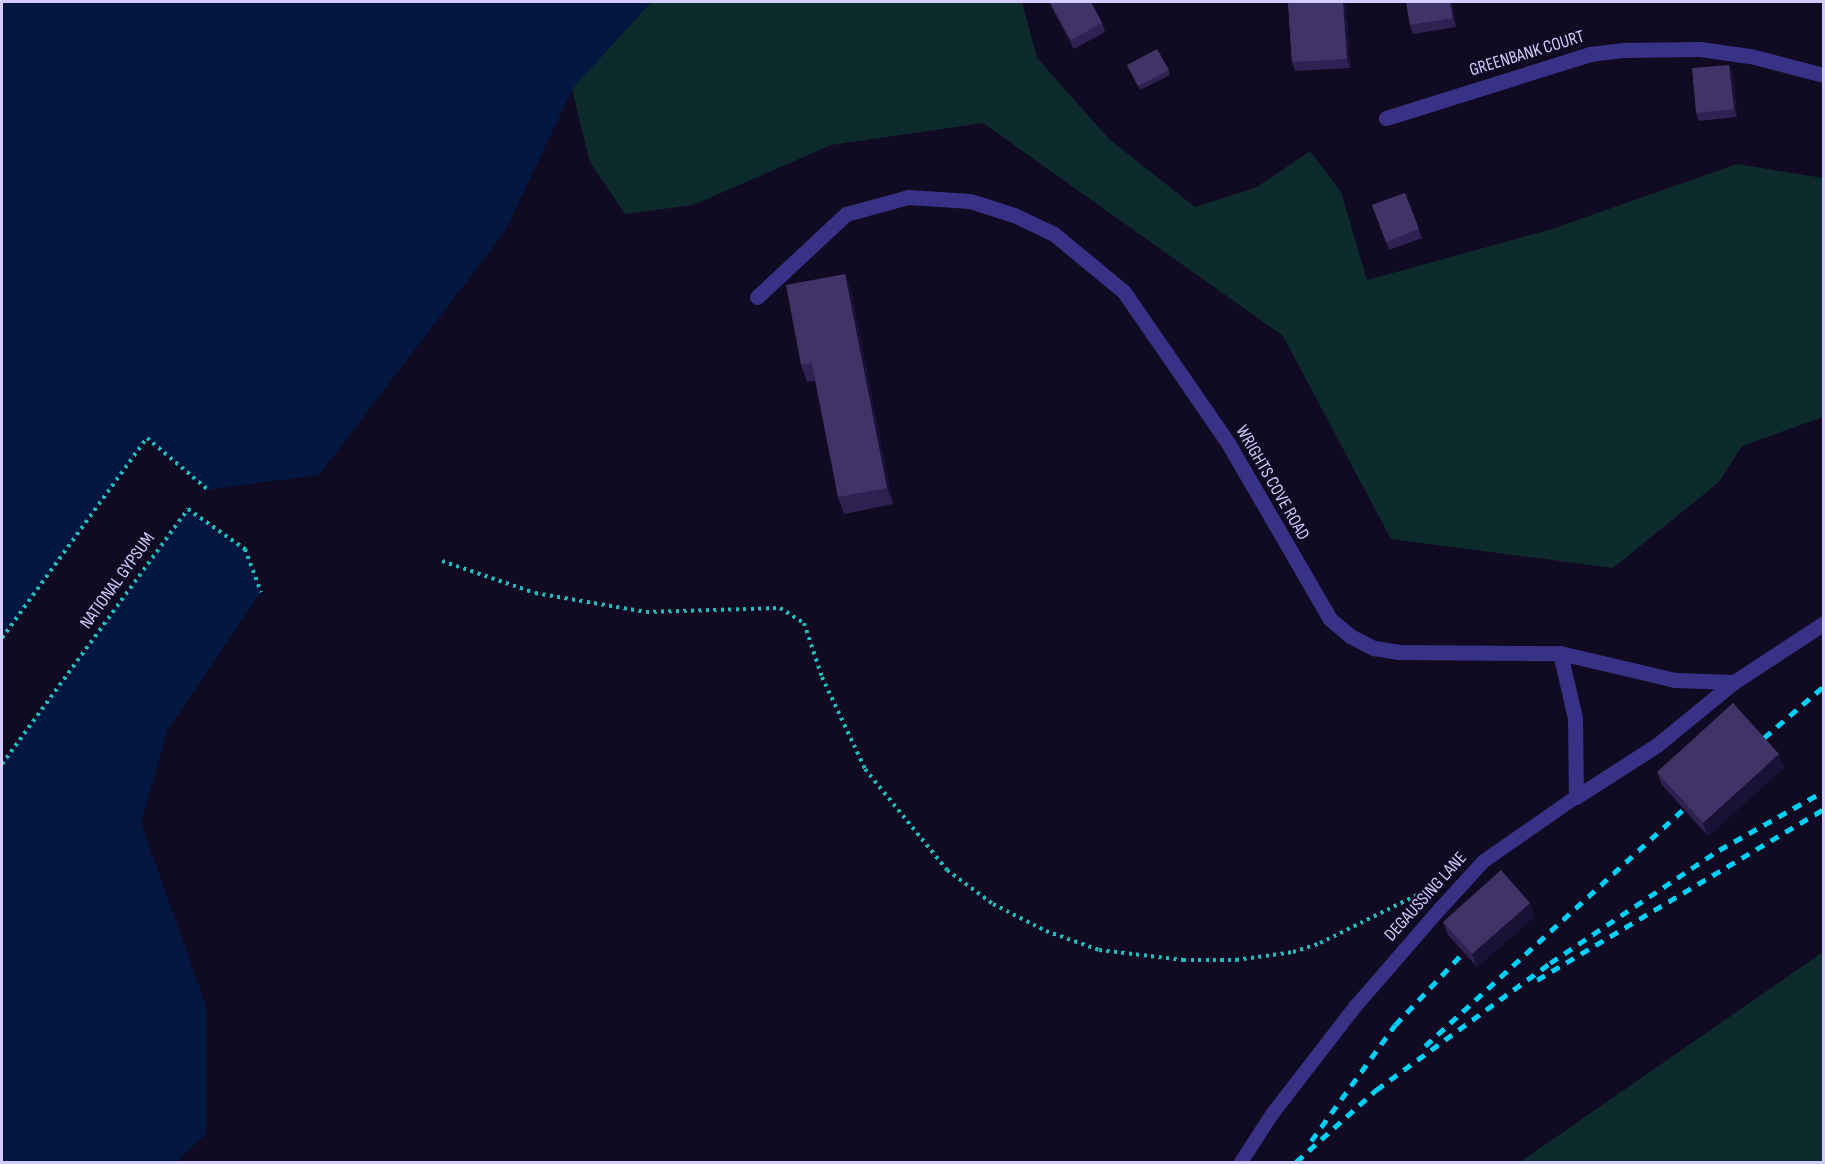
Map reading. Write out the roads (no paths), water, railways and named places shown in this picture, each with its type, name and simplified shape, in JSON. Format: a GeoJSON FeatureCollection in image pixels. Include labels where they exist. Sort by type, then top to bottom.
{"type":"FeatureCollection","features":[{"type":"Feature","properties":{"kind":"street","name":"GREENBANK COURT"},"geometry":{"type":"LineString","coordinates":[[1386,118],[1590,54],[1624,50],[1700,49],[1750,56],[1824,75]]}},
{"type":"Feature","properties":{"kind":"street","name":"WRIGHTS COVE ROAD"},"geometry":{"type":"LineString","coordinates":[[757,297],[846,214],[908,196],[970,201],[1036,225],[1071,247],[1124,292],[1228,443],[1315,598],[1330,619],[1350,636],[1374,648],[1398,652],[1560,653],[1675,680],[1734,682]]}},
{"type":"Feature","properties":{"kind":"street"},"geometry":{"type":"LineString","coordinates":[[1576,797],[1657,745],[1734,682],[1824,623]]}},
{"type":"Feature","properties":{"kind":"street"},"geometry":{"type":"LineString","coordinates":[[1560,653],[1575,718],[1576,797]]}},
{"type":"Feature","properties":{"kind":"lane","name":"DEGAUSSING LANE"},"geometry":{"type":"LineString","coordinates":[[1241,1162],[1273,1113],[1355,1006],[1484,861],[1576,797]]}},
{"type":"Feature","properties":{"kind":"water"},"geometry":{"type":"Polygon","coordinates":[[[2,2],[651,2],[573,88],[505,231],[319,475],[208,490],[147,438],[2,638],[2,2]]]}},
{"type":"Feature","properties":{"kind":"water"},"geometry":{"type":"Polygon","coordinates":[[[188,509],[245,549],[261,592],[168,729],[141,823],[206,1006],[206,1134],[176,1162],[2,1162],[2,764],[188,509]]]}},
{"type":"Feature","properties":{"kind":"railway"},"geometry":{"type":"LineString","coordinates":[[1751,749],[1824,686]]}},
{"type":"Feature","properties":{"kind":"railway"},"geometry":{"type":"LineString","coordinates":[[1296,1162],[1376,1090],[1550,963],[1719,850],[1824,791]]}},
{"type":"Feature","properties":{"kind":"railway"},"geometry":{"type":"LineString","coordinates":[[1425,1046],[1695,799]]}},
{"type":"Feature","properties":{"kind":"railway"},"geometry":{"type":"LineString","coordinates":[[1537,980],[1824,809]]}},
{"type":"Feature","properties":{"kind":"railway"},"geometry":{"type":"LineString","coordinates":[[1311,1141],[1395,1025],[1461,955]]}}]}
